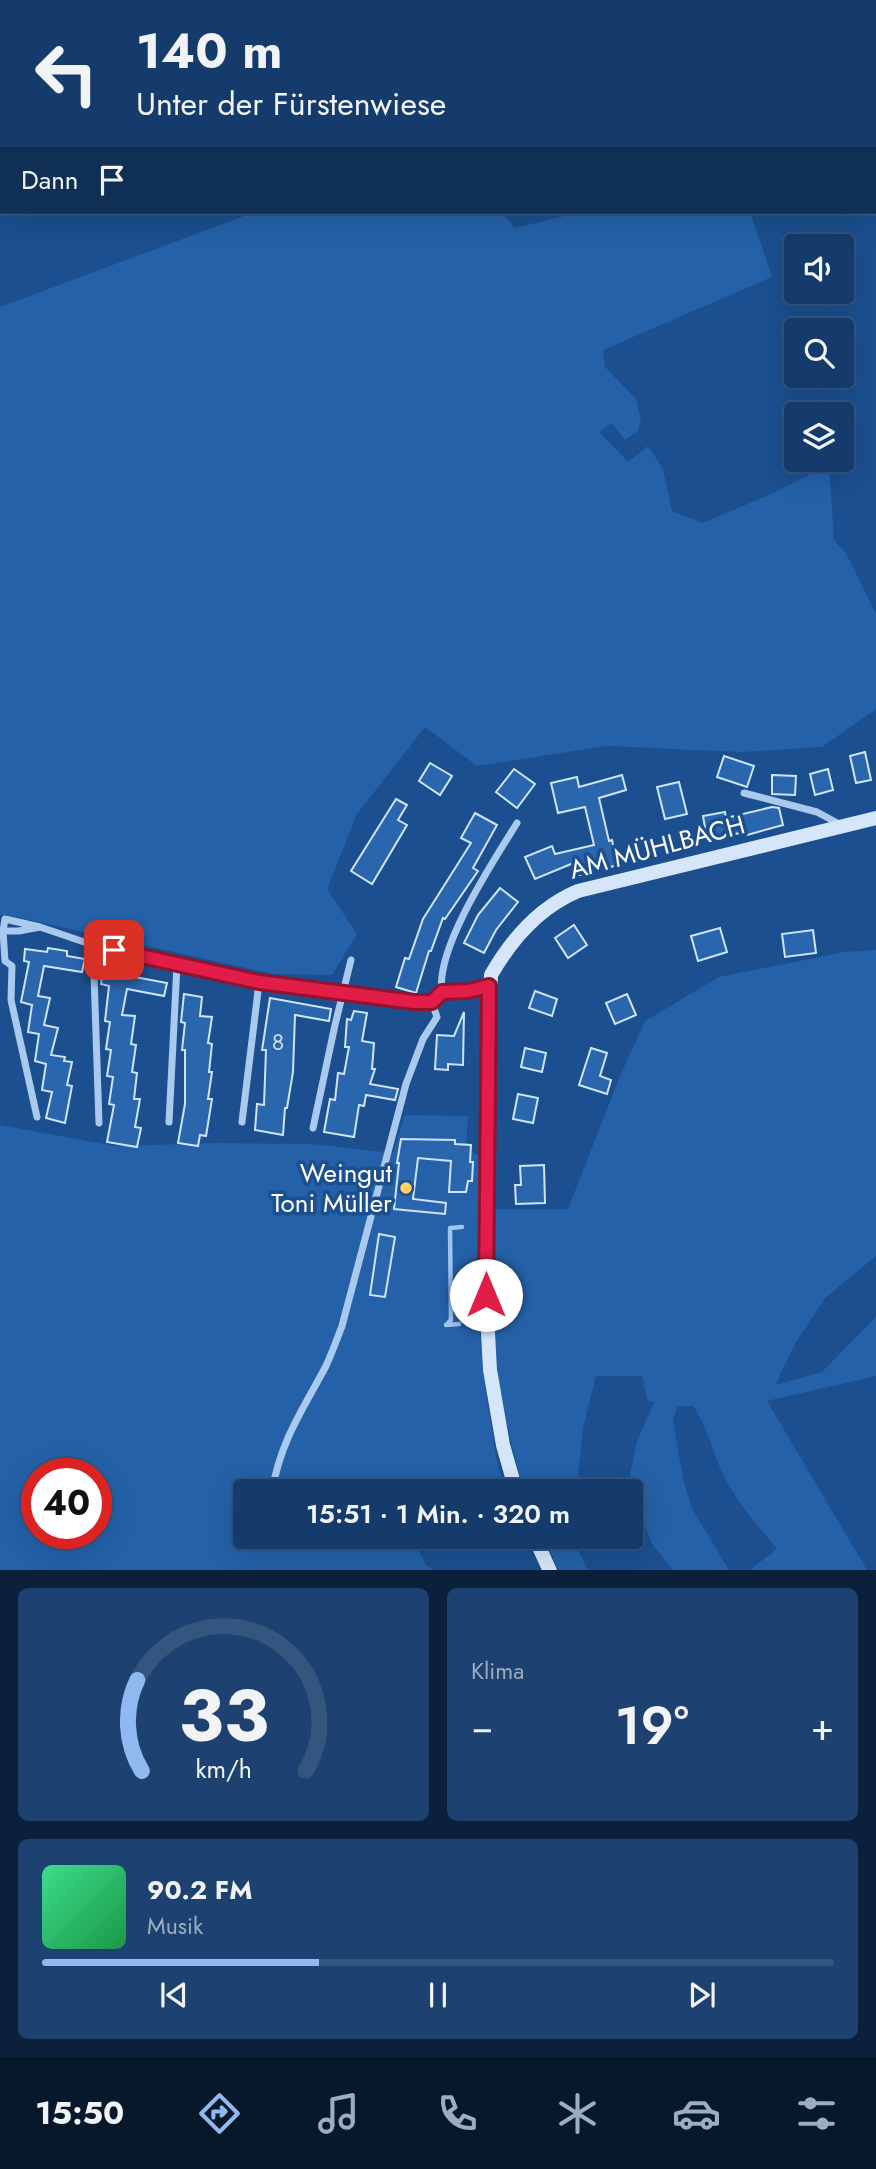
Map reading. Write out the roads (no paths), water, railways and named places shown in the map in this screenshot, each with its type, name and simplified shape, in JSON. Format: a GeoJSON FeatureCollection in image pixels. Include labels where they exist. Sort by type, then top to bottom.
{"type":"FeatureCollection","features":[{"type":"Feature","properties":{"kind":"street","name":"AM MÜHLBACH"},"geometry":{"type":"LineString","coordinates":[[744,793],[817,812],[842,826]]}},
{"type":"Feature","properties":{"kind":"street","name":"AM MÜHLBACH"},"geometry":{"type":"LineString","coordinates":[[513,1479],[503,1445],[492,1384],[486,1295],[489,986],[497,964],[538,915],[565,896],[602,883],[876,818]]}},
{"type":"Feature","properties":{"kind":"street"},"geometry":{"type":"LineString","coordinates":[[37,1117],[11,1000],[12,967],[5,961],[5,919],[40,927],[93,945],[259,982],[432,1002],[442,992],[445,964],[460,922],[482,879],[517,823]]}},
{"type":"Feature","properties":{"kind":"street"},"geometry":{"type":"LineString","coordinates":[[93,945],[99,1123]]}},
{"type":"Feature","properties":{"kind":"street"},"geometry":{"type":"LineString","coordinates":[[313,1128],[351,960]]}},
{"type":"Feature","properties":{"kind":"street"},"geometry":{"type":"LineString","coordinates":[[169,1122],[177,965]]}},
{"type":"Feature","properties":{"kind":"street"},"geometry":{"type":"LineString","coordinates":[[242,1122],[259,982]]}},
{"type":"Feature","properties":{"kind":"street"},"geometry":{"type":"LineString","coordinates":[[442,992],[468,991],[489,986]]}},
{"type":"Feature","properties":{"kind":"street"},"geometry":{"type":"LineString","coordinates":[[274,1479],[291,1427],[327,1364],[342,1326],[406,1084],[418,1050],[437,1017],[432,1002]]}},
{"type":"Feature","properties":{"kind":"street"},"geometry":{"type":"LineString","coordinates":[[540,1549],[550,1570]]}},
{"type":"Feature","properties":{"kind":"waterway"},"geometry":{"type":"LineString","coordinates":[[459,1324],[446,1325],[451,1320],[450,1228],[462,1227]]}},
{"type":"Feature","properties":{"kind":"place","name":"Weingut Toni Müller"},"geometry":{"type":"Point","coordinates":[406,1188]}}]}
